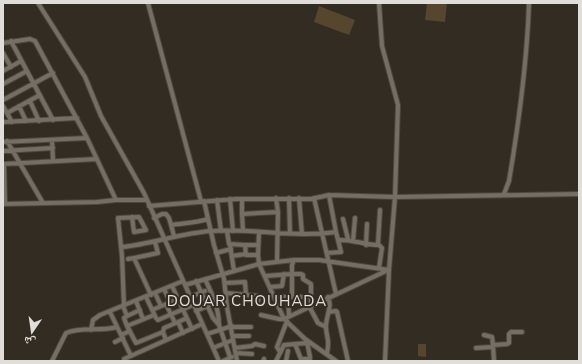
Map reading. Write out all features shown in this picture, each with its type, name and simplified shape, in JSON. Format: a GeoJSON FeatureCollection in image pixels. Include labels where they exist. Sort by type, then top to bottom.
{"type":"FeatureCollection","features":[{"type":"Feature","properties":{"kind":"street"},"geometry":{"type":"LineString","coordinates":[[38,3],[85,77],[101,116],[147,200],[219,361]]}},
{"type":"Feature","properties":{"kind":"street"},"geometry":{"type":"LineString","coordinates":[[148,3],[225,283],[237,361]]}},
{"type":"Feature","properties":{"kind":"street"},"geometry":{"type":"LineString","coordinates":[[379,3],[382,46],[398,103],[395,197],[387,270],[385,361]]}},
{"type":"Feature","properties":{"kind":"street"},"geometry":{"type":"LineString","coordinates":[[504,194],[509,181],[524,83],[529,3]]}},
{"type":"Feature","properties":{"kind":"street"},"geometry":{"type":"LineString","coordinates":[[3,43],[32,39],[77,118],[116,200]]}},
{"type":"Feature","properties":{"kind":"street"},"geometry":{"type":"LineString","coordinates":[[10,41],[53,120]]}},
{"type":"Feature","properties":{"kind":"street"},"geometry":{"type":"LineString","coordinates":[[3,54],[11,67]]}},
{"type":"Feature","properties":{"kind":"street"},"geometry":{"type":"LineString","coordinates":[[3,71],[21,61]]}},
{"type":"Feature","properties":{"kind":"street"},"geometry":{"type":"LineString","coordinates":[[3,84],[27,72]]}},
{"type":"Feature","properties":{"kind":"street"},"geometry":{"type":"LineString","coordinates":[[3,100],[52,73]]}},
{"type":"Feature","properties":{"kind":"street"},"geometry":{"type":"LineString","coordinates":[[7,113],[40,95]]}},
{"type":"Feature","properties":{"kind":"street"},"geometry":{"type":"LineString","coordinates":[[30,101],[39,121]]}},
{"type":"Feature","properties":{"kind":"street"},"geometry":{"type":"LineString","coordinates":[[3,106],[12,122]]}},
{"type":"Feature","properties":{"kind":"street"},"geometry":{"type":"LineString","coordinates":[[19,106],[26,121]]}},
{"type":"Feature","properties":{"kind":"street"},"geometry":{"type":"LineString","coordinates":[[3,122],[77,118]]}},
{"type":"Feature","properties":{"kind":"street"},"geometry":{"type":"LineString","coordinates":[[5,142],[87,138]]}},
{"type":"Feature","properties":{"kind":"street"},"geometry":{"type":"LineString","coordinates":[[52,140],[53,160]]}},
{"type":"Feature","properties":{"kind":"street"},"geometry":{"type":"LineString","coordinates":[[5,142],[12,150],[43,203]]}},
{"type":"Feature","properties":{"kind":"street"},"geometry":{"type":"LineString","coordinates":[[3,151],[53,148]]}},
{"type":"Feature","properties":{"kind":"street"},"geometry":{"type":"LineString","coordinates":[[97,159],[53,160],[4,164],[4,204],[147,200]]}},
{"type":"Feature","properties":{"kind":"street"},"geometry":{"type":"LineString","coordinates":[[149,206],[230,199],[311,199],[329,195],[395,197],[504,194],[579,194]]}},
{"type":"Feature","properties":{"kind":"street"},"geometry":{"type":"LineString","coordinates":[[327,253],[340,252],[329,195]]}},
{"type":"Feature","properties":{"kind":"street"},"geometry":{"type":"LineString","coordinates":[[276,198],[278,212],[277,262]]}},
{"type":"Feature","properties":{"kind":"street"},"geometry":{"type":"LineString","coordinates":[[288,198],[290,234]]}},
{"type":"Feature","properties":{"kind":"street"},"geometry":{"type":"LineString","coordinates":[[299,198],[302,234]]}},
{"type":"Feature","properties":{"kind":"street"},"geometry":{"type":"LineString","coordinates":[[314,198],[336,294]]}},
{"type":"Feature","properties":{"kind":"street"},"geometry":{"type":"LineString","coordinates":[[230,199],[233,231]]}},
{"type":"Feature","properties":{"kind":"street"},"geometry":{"type":"LineString","coordinates":[[242,199],[242,231]]}},
{"type":"Feature","properties":{"kind":"street"},"geometry":{"type":"LineString","coordinates":[[217,200],[221,231]]}},
{"type":"Feature","properties":{"kind":"street"},"geometry":{"type":"LineString","coordinates":[[379,268],[382,248],[379,245],[380,210]]}},
{"type":"Feature","properties":{"kind":"street"},"geometry":{"type":"LineString","coordinates":[[242,214],[278,212]]}},
{"type":"Feature","properties":{"kind":"street"},"geometry":{"type":"LineString","coordinates":[[154,218],[162,214],[166,214],[169,218],[174,236]]}},
{"type":"Feature","properties":{"kind":"street"},"geometry":{"type":"LineString","coordinates":[[127,316],[124,306],[122,247],[118,218],[132,217]]}},
{"type":"Feature","properties":{"kind":"street"},"geometry":{"type":"LineString","coordinates":[[354,241],[355,218]]}},
{"type":"Feature","properties":{"kind":"street"},"geometry":{"type":"LineString","coordinates":[[171,225],[193,223],[208,219]]}},
{"type":"Feature","properties":{"kind":"street"},"geometry":{"type":"LineString","coordinates":[[343,219],[348,240]]}},
{"type":"Feature","properties":{"kind":"street"},"geometry":{"type":"LineString","coordinates":[[366,245],[367,224]]}},
{"type":"Feature","properties":{"kind":"street"},"geometry":{"type":"LineString","coordinates":[[122,247],[155,242],[174,236],[211,231],[290,234],[323,234],[336,232]]}},
{"type":"Feature","properties":{"kind":"street"},"geometry":{"type":"LineString","coordinates":[[227,231],[234,271]]}},
{"type":"Feature","properties":{"kind":"street"},"geometry":{"type":"LineString","coordinates":[[259,232],[259,264],[274,297],[287,319],[306,341],[327,353],[336,361]]}},
{"type":"Feature","properties":{"kind":"street"},"geometry":{"type":"LineString","coordinates":[[338,240],[354,241],[366,245],[379,245]]}},
{"type":"Feature","properties":{"kind":"street"},"geometry":{"type":"LineString","coordinates":[[128,259],[158,253],[155,242]]}},
{"type":"Feature","properties":{"kind":"street"},"geometry":{"type":"LineString","coordinates":[[245,245],[246,254]]}},
{"type":"Feature","properties":{"kind":"street"},"geometry":{"type":"LineString","coordinates":[[216,253],[230,247],[258,245]]}},
{"type":"Feature","properties":{"kind":"street"},"geometry":{"type":"LineString","coordinates":[[232,256],[246,254],[258,255]]}},
{"type":"Feature","properties":{"kind":"street"},"geometry":{"type":"LineString","coordinates":[[134,258],[161,306]]}},
{"type":"Feature","properties":{"kind":"street"},"geometry":{"type":"LineString","coordinates":[[91,330],[93,320],[164,289],[259,264],[312,259],[387,270]]}},
{"type":"Feature","properties":{"kind":"street"},"geometry":{"type":"LineString","coordinates":[[280,352],[277,346],[287,319],[292,265],[294,260]]}},
{"type":"Feature","properties":{"kind":"street"},"geometry":{"type":"LineString","coordinates":[[261,315],[279,319],[287,319],[310,305],[387,270]]}},
{"type":"Feature","properties":{"kind":"street"},"geometry":{"type":"LineString","coordinates":[[270,287],[282,286],[284,274]]}},
{"type":"Feature","properties":{"kind":"street"},"geometry":{"type":"LineString","coordinates":[[265,276],[302,274],[303,279],[310,283],[310,305],[318,323],[326,327]]}},
{"type":"Feature","properties":{"kind":"street"},"geometry":{"type":"LineString","coordinates":[[205,279],[216,303],[219,327]]}},
{"type":"Feature","properties":{"kind":"street"},"geometry":{"type":"LineString","coordinates":[[196,281],[203,291],[230,357]]}},
{"type":"Feature","properties":{"kind":"street"},"geometry":{"type":"LineString","coordinates":[[225,283],[245,282],[246,295]]}},
{"type":"Feature","properties":{"kind":"street"},"geometry":{"type":"LineString","coordinates":[[172,286],[192,329]]}},
{"type":"Feature","properties":{"kind":"street"},"geometry":{"type":"LineString","coordinates":[[164,289],[171,314],[183,333]]}},
{"type":"Feature","properties":{"kind":"street"},"geometry":{"type":"LineString","coordinates":[[190,297],[203,291]]}},
{"type":"Feature","properties":{"kind":"street"},"geometry":{"type":"LineString","coordinates":[[197,312],[209,307],[226,296],[259,296],[258,301]]}},
{"type":"Feature","properties":{"kind":"street"},"geometry":{"type":"LineString","coordinates":[[146,297],[154,315],[158,320],[193,305]]}},
{"type":"Feature","properties":{"kind":"street"},"geometry":{"type":"LineString","coordinates":[[274,297],[311,297]]}},
{"type":"Feature","properties":{"kind":"street"},"geometry":{"type":"LineString","coordinates":[[327,353],[329,342],[326,327],[330,301],[328,297]]}},
{"type":"Feature","properties":{"kind":"street"},"geometry":{"type":"LineString","coordinates":[[152,310],[178,299]]}},
{"type":"Feature","properties":{"kind":"street"},"geometry":{"type":"LineString","coordinates":[[136,301],[143,319]]}},
{"type":"Feature","properties":{"kind":"street"},"geometry":{"type":"LineString","coordinates":[[140,310],[124,318],[136,344],[163,332],[164,328],[187,318]]}},
{"type":"Feature","properties":{"kind":"street"},"geometry":{"type":"LineString","coordinates":[[329,312],[336,310],[337,312],[348,361]]}},
{"type":"Feature","properties":{"kind":"street"},"geometry":{"type":"LineString","coordinates":[[110,312],[131,356]]}},
{"type":"Feature","properties":{"kind":"street"},"geometry":{"type":"LineString","coordinates":[[128,326],[154,315]]}},
{"type":"Feature","properties":{"kind":"street"},"geometry":{"type":"LineString","coordinates":[[124,359],[202,324]]}},
{"type":"Feature","properties":{"kind":"street"},"geometry":{"type":"LineString","coordinates":[[52,361],[66,333],[70,331],[108,330],[117,327]]}},
{"type":"Feature","properties":{"kind":"street"},"geometry":{"type":"LineString","coordinates":[[207,334],[219,327],[251,327]]}},
{"type":"Feature","properties":{"kind":"street"},"geometry":{"type":"LineString","coordinates":[[116,342],[130,331]]}},
{"type":"Feature","properties":{"kind":"street"},"geometry":{"type":"LineString","coordinates":[[163,332],[166,340]]}},
{"type":"Feature","properties":{"kind":"street"},"geometry":{"type":"LineString","coordinates":[[476,348],[507,344],[509,343],[509,334],[511,332],[522,332]]}},
{"type":"Feature","properties":{"kind":"street"},"geometry":{"type":"LineString","coordinates":[[484,335],[492,337],[494,361]]}},
{"type":"Feature","properties":{"kind":"street"},"geometry":{"type":"LineString","coordinates":[[214,348],[233,338],[249,336]]}},
{"type":"Feature","properties":{"kind":"street"},"geometry":{"type":"LineString","coordinates":[[276,361],[284,345],[306,341]]}},
{"type":"Feature","properties":{"kind":"street"},"geometry":{"type":"LineString","coordinates":[[295,344],[301,359],[309,360],[306,341]]}},
{"type":"Feature","properties":{"kind":"street"},"geometry":{"type":"LineString","coordinates":[[235,348],[252,346],[254,344],[264,346]]}},
{"type":"Feature","properties":{"kind":"street"},"geometry":{"type":"LineString","coordinates":[[286,361],[288,351]]}},
{"type":"Feature","properties":{"kind":"street"},"geometry":{"type":"LineString","coordinates":[[223,361],[236,354],[252,354]]}},
{"type":"Feature","properties":{"kind":"shaded area"},"geometry":{"type":"Polygon","coordinates":[[[427,3],[447,3],[445,22],[425,20],[427,3]]]}},
{"type":"Feature","properties":{"kind":"shaded area"},"geometry":{"type":"Polygon","coordinates":[[[319,6],[355,20],[349,35],[314,22],[319,6]]]}},
{"type":"Feature","properties":{"kind":"shaded area"},"geometry":{"type":"Polygon","coordinates":[[[418,344],[426,344],[426,357],[418,356],[418,344]]]}},
{"type":"Feature","properties":{"kind":"district","name":"DOUAR CHOUHADA"},"geometry":{"type":"Point","coordinates":[247,301]}}]}
